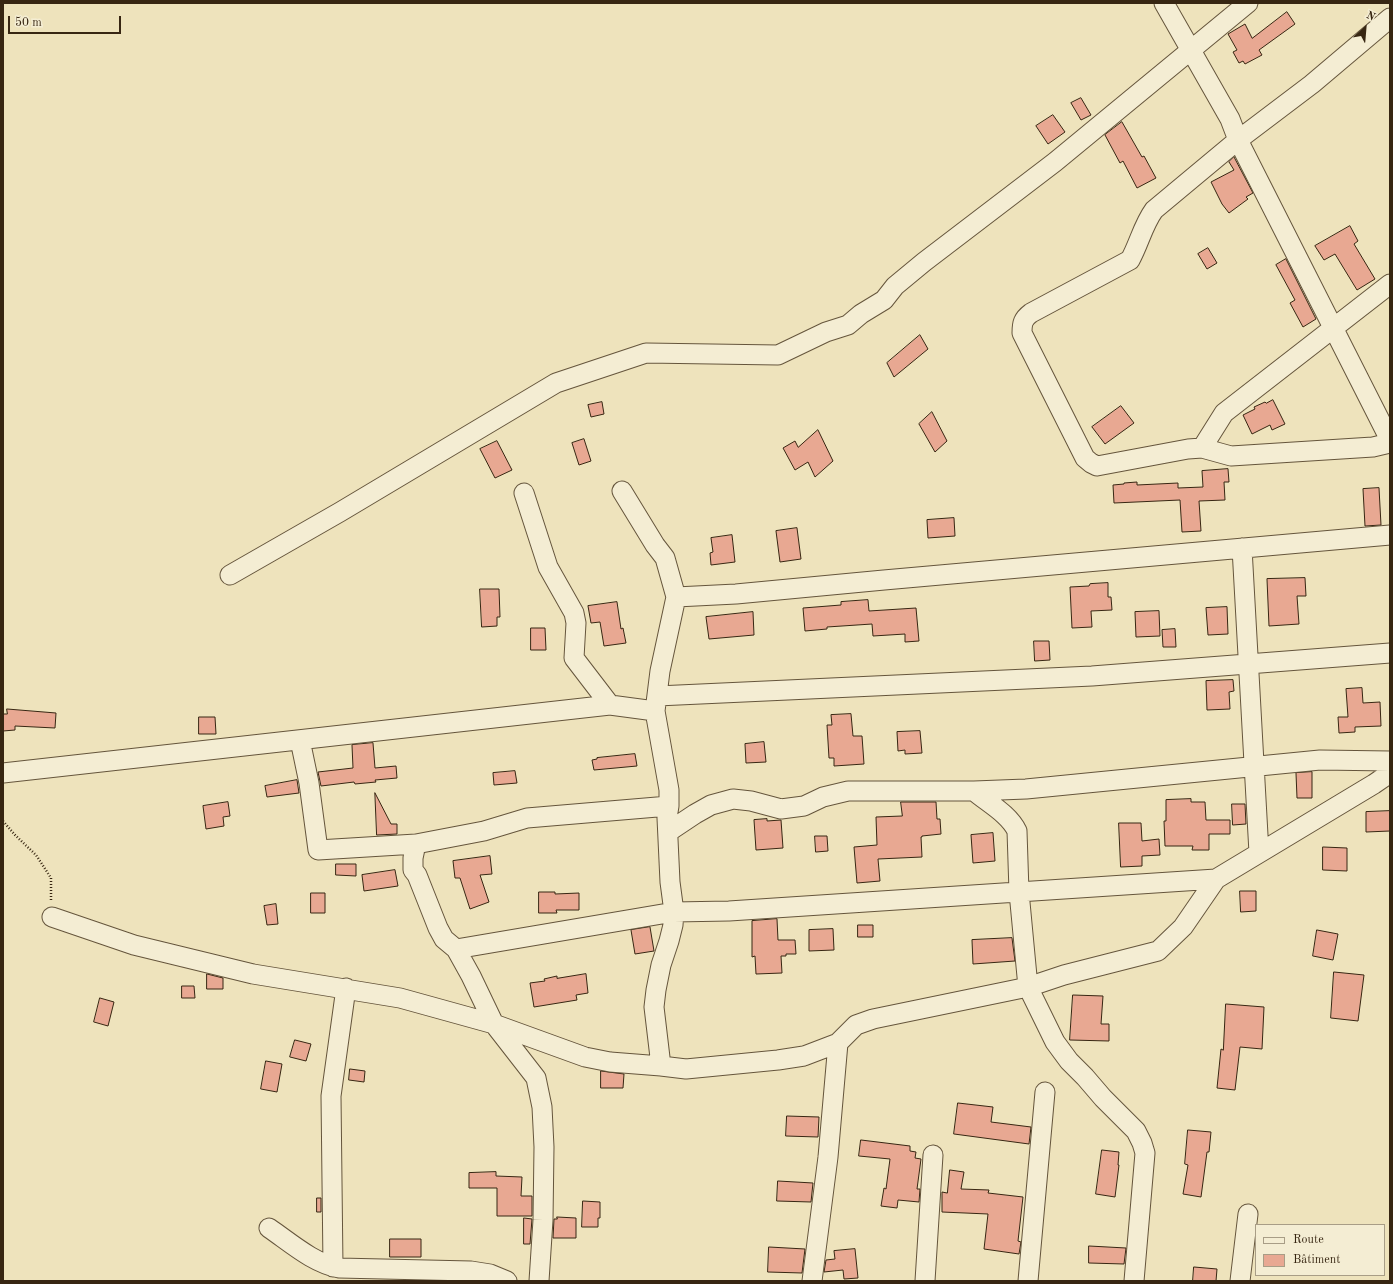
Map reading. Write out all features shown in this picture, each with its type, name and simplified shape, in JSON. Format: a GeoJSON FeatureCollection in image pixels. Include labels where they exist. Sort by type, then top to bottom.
{"type":"FeatureCollection","features":[{"type":"Feature","properties":{"kind":"street"},"geometry":{"type":"LineString","coordinates":[[1164,3],[1230,119],[1238,140],[1390,440]]}},
{"type":"Feature","properties":{"kind":"street"},"geometry":{"type":"LineString","coordinates":[[230,575],[347,508],[556,383],[646,353],[778,355],[826,332],[848,325],[861,314],[884,300],[896,286],[918,267],[1055,162],[1248,3]]}},
{"type":"Feature","properties":{"kind":"street"},"geometry":{"type":"LineString","coordinates":[[1390,18],[1312,84],[1238,140],[1154,210],[1149,217],[1130,260],[1031,313],[1024,318],[1022,323],[1022,333],[1085,458],[1097,466],[1188,449],[1202,448],[1231,456],[1373,447],[1390,443]]}},
{"type":"Feature","properties":{"kind":"street"},"geometry":{"type":"LineString","coordinates":[[1202,448],[1224,413],[1390,284]]}},
{"type":"Feature","properties":{"kind":"street"},"geometry":{"type":"LineString","coordinates":[[622,491],[655,545],[665,558],[676,597],[660,671],[656,703],[669,790],[667,818],[670,882],[674,912],[670,942],[661,965],[654,1007],[661,1066]]}},
{"type":"Feature","properties":{"kind":"street"},"geometry":{"type":"LineString","coordinates":[[524,493],[548,567],[574,613],[576,623],[574,658],[610,705]]}},
{"type":"Feature","properties":{"kind":"street"},"geometry":{"type":"LineString","coordinates":[[676,597],[736,594],[876,580],[1390,535]]}},
{"type":"Feature","properties":{"kind":"street"},"geometry":{"type":"LineString","coordinates":[[1242,548],[1259,853]]}},
{"type":"Feature","properties":{"kind":"street"},"geometry":{"type":"LineString","coordinates":[[3,773],[610,705],[1092,676],[1390,653]]}},
{"type":"Feature","properties":{"kind":"street"},"geometry":{"type":"LineString","coordinates":[[300,740],[309,782],[318,850],[416,844],[484,831],[526,818],[669,806]]}},
{"type":"Feature","properties":{"kind":"street"},"geometry":{"type":"LineString","coordinates":[[668,832],[711,805],[733,799],[752,801],[781,809],[804,806],[823,797],[848,791],[974,791],[1026,789],[1320,760],[1390,761]]}},
{"type":"Feature","properties":{"kind":"street"},"geometry":{"type":"LineString","coordinates":[[52,917],[134,945],[170,955],[253,974],[400,998],[494,1024],[585,1057],[610,1062],[686,1069],[778,1060],[804,1056],[838,1043],[856,1025],[873,1019],[1028,987],[1064,975],[1158,950],[1183,927],[1216,879],[1390,773]]}},
{"type":"Feature","properties":{"kind":"street"},"geometry":{"type":"LineString","coordinates":[[974,791],[1006,816],[1017,831],[1019,892],[1028,987],[1055,1042],[1069,1061],[1136,1131],[1145,1152],[1134,1281]]}},
{"type":"Feature","properties":{"kind":"street"},"geometry":{"type":"LineString","coordinates":[[416,844],[413,858],[413,870],[417,875],[438,928],[444,939],[456,949],[494,1024],[536,1078],[542,1107],[544,1147],[543,1220],[539,1281]]}},
{"type":"Feature","properties":{"kind":"street"},"geometry":{"type":"LineString","coordinates":[[456,949],[674,912],[729,910],[1216,879]]}},
{"type":"Feature","properties":{"kind":"street"},"geometry":{"type":"LineString","coordinates":[[336,1272],[331,1096],[346,988]]}},
{"type":"Feature","properties":{"kind":"street"},"geometry":{"type":"LineString","coordinates":[[812,1281],[828,1157],[838,1043]]}},
{"type":"Feature","properties":{"kind":"street"},"geometry":{"type":"LineString","coordinates":[[1028,1281],[1046,1092]]}},
{"type":"Feature","properties":{"kind":"street"},"geometry":{"type":"LineString","coordinates":[[925,1281],[933,1155]]}},
{"type":"Feature","properties":{"kind":"street"},"geometry":{"type":"LineString","coordinates":[[1240,1281],[1248,1214]]}},
{"type":"Feature","properties":{"kind":"street"},"geometry":{"type":"LineString","coordinates":[[269,1228],[336,1272],[471,1271],[490,1274],[506,1281]]}},
{"type":"Feature","properties":{"kind":"path"},"geometry":{"type":"LineString","coordinates":[[3,821],[36,855],[51,878],[52,917]]}},
{"type":"Feature","properties":{"kind":"building"},"geometry":{"type":"Polygon","coordinates":[[[1287,12],[1295,24],[1259,50],[1262,55],[1245,64],[1243,61],[1239,63],[1233,52],[1237,50],[1228,34],[1245,24],[1252,38],[1287,12]]]}},
{"type":"Feature","properties":{"kind":"building"},"geometry":{"type":"Polygon","coordinates":[[[1081,98],[1091,115],[1081,120],[1071,103],[1081,98]]]}},
{"type":"Feature","properties":{"kind":"building"},"geometry":{"type":"Polygon","coordinates":[[[1053,115],[1065,132],[1048,144],[1036,126],[1053,115]]]}},
{"type":"Feature","properties":{"kind":"building"},"geometry":{"type":"Polygon","coordinates":[[[1122,122],[1156,178],[1137,188],[1123,161],[1120,163],[1105,135],[1122,122]]]}},
{"type":"Feature","properties":{"kind":"building"},"geometry":{"type":"Polygon","coordinates":[[[1234,157],[1253,193],[1246,197],[1248,199],[1229,213],[1222,204],[1211,182],[1234,170],[1229,162],[1234,157]]]}},
{"type":"Feature","properties":{"kind":"building"},"geometry":{"type":"Polygon","coordinates":[[[1350,226],[1358,241],[1354,244],[1375,279],[1357,290],[1335,254],[1324,260],[1315,246],[1350,226]]]}},
{"type":"Feature","properties":{"kind":"building"},"geometry":{"type":"Polygon","coordinates":[[[1208,248],[1217,263],[1207,269],[1198,254],[1208,248]]]}},
{"type":"Feature","properties":{"kind":"building"},"geometry":{"type":"Polygon","coordinates":[[[1286,259],[1316,319],[1303,327],[1290,303],[1295,300],[1276,265],[1286,259]]]}},
{"type":"Feature","properties":{"kind":"building"},"geometry":{"type":"Polygon","coordinates":[[[920,335],[928,349],[894,377],[887,363],[920,335]]]}},
{"type":"Feature","properties":{"kind":"building"},"geometry":{"type":"Polygon","coordinates":[[[1273,400],[1285,424],[1272,430],[1270,425],[1252,434],[1243,415],[1255,409],[1254,407],[1273,400]]]}},
{"type":"Feature","properties":{"kind":"building"},"geometry":{"type":"Polygon","coordinates":[[[602,402],[604,414],[591,417],[588,405],[602,402]]]}},
{"type":"Feature","properties":{"kind":"building"},"geometry":{"type":"Polygon","coordinates":[[[1121,406],[1134,423],[1105,444],[1092,427],[1121,406]]]}},
{"type":"Feature","properties":{"kind":"building"},"geometry":{"type":"Polygon","coordinates":[[[932,412],[947,441],[935,452],[919,424],[932,412]]]}},
{"type":"Feature","properties":{"kind":"building"},"geometry":{"type":"Polygon","coordinates":[[[818,430],[833,461],[815,477],[808,462],[795,470],[783,448],[795,441],[798,447],[818,430]]]}},
{"type":"Feature","properties":{"kind":"building"},"geometry":{"type":"Polygon","coordinates":[[[584,439],[591,461],[579,465],[572,443],[584,439]]]}},
{"type":"Feature","properties":{"kind":"building"},"geometry":{"type":"Polygon","coordinates":[[[497,441],[512,470],[495,478],[480,449],[497,441]]]}},
{"type":"Feature","properties":{"kind":"building"},"geometry":{"type":"Polygon","coordinates":[[[1228,469],[1229,482],[1224,482],[1225,500],[1199,501],[1201,531],[1182,532],[1180,500],[1114,503],[1113,485],[1137,482],[1137,485],[1178,483],[1178,488],[1203,487],[1202,471],[1228,469]]]}},
{"type":"Feature","properties":{"kind":"building"},"geometry":{"type":"Polygon","coordinates":[[[1379,488],[1381,525],[1365,526],[1363,489],[1379,488]]]}},
{"type":"Feature","properties":{"kind":"building"},"geometry":{"type":"Polygon","coordinates":[[[954,518],[955,536],[928,538],[927,520],[954,518]]]}},
{"type":"Feature","properties":{"kind":"building"},"geometry":{"type":"Polygon","coordinates":[[[797,528],[801,559],[780,562],[776,531],[797,528]]]}},
{"type":"Feature","properties":{"kind":"building"},"geometry":{"type":"Polygon","coordinates":[[[732,535],[735,562],[711,565],[710,553],[713,552],[711,538],[732,535]]]}},
{"type":"Feature","properties":{"kind":"building"},"geometry":{"type":"Polygon","coordinates":[[[1305,578],[1306,596],[1297,596],[1299,624],[1269,626],[1267,579],[1305,578]]]}},
{"type":"Feature","properties":{"kind":"building"},"geometry":{"type":"Polygon","coordinates":[[[1108,583],[1108,597],[1111,597],[1112,610],[1091,611],[1092,627],[1072,628],[1070,587],[1108,583]]]}},
{"type":"Feature","properties":{"kind":"building"},"geometry":{"type":"Polygon","coordinates":[[[480,589],[499,589],[500,617],[497,617],[497,626],[482,627],[480,589]]]}},
{"type":"Feature","properties":{"kind":"building"},"geometry":{"type":"Polygon","coordinates":[[[868,600],[869,611],[916,608],[919,641],[905,642],[905,634],[873,636],[872,624],[827,627],[827,629],[805,631],[803,608],[841,605],[841,602],[868,600]]]}},
{"type":"Feature","properties":{"kind":"building"},"geometry":{"type":"Polygon","coordinates":[[[617,602],[621,629],[623,628],[626,643],[604,646],[600,622],[591,623],[588,606],[617,602]]]}},
{"type":"Feature","properties":{"kind":"building"},"geometry":{"type":"Polygon","coordinates":[[[1227,607],[1228,634],[1208,635],[1206,608],[1227,607]]]}},
{"type":"Feature","properties":{"kind":"building"},"geometry":{"type":"Polygon","coordinates":[[[1159,611],[1160,636],[1136,637],[1135,612],[1159,611]]]}},
{"type":"Feature","properties":{"kind":"building"},"geometry":{"type":"Polygon","coordinates":[[[753,612],[754,635],[709,639],[706,617],[753,612]]]}},
{"type":"Feature","properties":{"kind":"building"},"geometry":{"type":"Polygon","coordinates":[[[531,628],[545,628],[546,650],[531,650],[531,628]]]}},
{"type":"Feature","properties":{"kind":"building"},"geometry":{"type":"Polygon","coordinates":[[[1175,629],[1176,647],[1163,647],[1162,630],[1175,629]]]}},
{"type":"Feature","properties":{"kind":"building"},"geometry":{"type":"Polygon","coordinates":[[[1034,641],[1049,641],[1050,660],[1035,661],[1034,641]]]}},
{"type":"Feature","properties":{"kind":"building"},"geometry":{"type":"Polygon","coordinates":[[[1233,680],[1234,691],[1229,692],[1230,709],[1207,710],[1206,681],[1233,680]]]}},
{"type":"Feature","properties":{"kind":"building"},"geometry":{"type":"Polygon","coordinates":[[[1362,688],[1363,703],[1380,702],[1381,726],[1355,727],[1355,732],[1339,733],[1338,717],[1348,717],[1346,689],[1362,688]]]}},
{"type":"Feature","properties":{"kind":"building"},"geometry":{"type":"Polygon","coordinates":[[[7,709],[56,713],[55,728],[15,726],[15,730],[3,731],[3,714],[7,714],[7,709]]]}},
{"type":"Feature","properties":{"kind":"building"},"geometry":{"type":"Polygon","coordinates":[[[851,714],[853,736],[862,736],[864,764],[834,766],[834,758],[829,758],[827,725],[832,725],[831,715],[851,714]]]}},
{"type":"Feature","properties":{"kind":"building"},"geometry":{"type":"Polygon","coordinates":[[[199,717],[215,717],[216,734],[199,734],[199,717]]]}},
{"type":"Feature","properties":{"kind":"building"},"geometry":{"type":"Polygon","coordinates":[[[920,731],[922,753],[905,754],[905,750],[898,751],[897,732],[920,731]]]}},
{"type":"Feature","properties":{"kind":"building"},"geometry":{"type":"Polygon","coordinates":[[[764,742],[766,762],[746,763],[745,744],[764,742]]]}},
{"type":"Feature","properties":{"kind":"building"},"geometry":{"type":"Polygon","coordinates":[[[373,743],[375,768],[396,766],[397,778],[375,780],[376,782],[355,784],[354,782],[321,786],[318,772],[353,768],[352,745],[373,743]]]}},
{"type":"Feature","properties":{"kind":"building"},"geometry":{"type":"Polygon","coordinates":[[[635,754],[637,766],[594,770],[592,760],[597,758],[635,754]]]}},
{"type":"Feature","properties":{"kind":"building"},"geometry":{"type":"Polygon","coordinates":[[[515,771],[517,783],[494,785],[493,773],[515,771]]]}},
{"type":"Feature","properties":{"kind":"building"},"geometry":{"type":"Polygon","coordinates":[[[1312,772],[1312,798],[1297,798],[1296,773],[1312,772]]]}},
{"type":"Feature","properties":{"kind":"building"},"geometry":{"type":"Polygon","coordinates":[[[297,780],[299,793],[267,797],[265,786],[297,780]]]}},
{"type":"Feature","properties":{"kind":"building"},"geometry":{"type":"Polygon","coordinates":[[[375,793],[391,824],[397,824],[397,834],[377,835],[375,793]]]}},
{"type":"Feature","properties":{"kind":"building"},"geometry":{"type":"Polygon","coordinates":[[[1191,799],[1191,802],[1205,802],[1206,820],[1230,820],[1230,834],[1209,834],[1209,850],[1192,850],[1193,846],[1165,846],[1164,821],[1166,821],[1166,800],[1191,799]]]}},
{"type":"Feature","properties":{"kind":"building"},"geometry":{"type":"Polygon","coordinates":[[[228,802],[230,816],[223,817],[224,826],[206,829],[203,806],[228,802]]]}},
{"type":"Feature","properties":{"kind":"building"},"geometry":{"type":"Polygon","coordinates":[[[901,802],[936,802],[937,819],[940,819],[941,834],[921,837],[922,857],[878,859],[880,881],[857,883],[854,847],[877,845],[876,817],[902,816],[901,802]]]}},
{"type":"Feature","properties":{"kind":"building"},"geometry":{"type":"Polygon","coordinates":[[[1232,804],[1245,804],[1246,824],[1233,825],[1232,804]]]}},
{"type":"Feature","properties":{"kind":"building"},"geometry":{"type":"Polygon","coordinates":[[[1390,811],[1390,831],[1366,832],[1366,812],[1390,811]]]}},
{"type":"Feature","properties":{"kind":"building"},"geometry":{"type":"Polygon","coordinates":[[[767,819],[767,821],[781,820],[783,848],[756,850],[754,820],[767,819]]]}},
{"type":"Feature","properties":{"kind":"building"},"geometry":{"type":"Polygon","coordinates":[[[1119,823],[1141,823],[1142,841],[1159,839],[1160,855],[1142,856],[1142,866],[1121,867],[1119,823]]]}},
{"type":"Feature","properties":{"kind":"building"},"geometry":{"type":"Polygon","coordinates":[[[993,833],[995,861],[973,863],[971,835],[993,833]]]}},
{"type":"Feature","properties":{"kind":"building"},"geometry":{"type":"Polygon","coordinates":[[[815,836],[827,836],[828,851],[816,852],[815,836]]]}},
{"type":"Feature","properties":{"kind":"building"},"geometry":{"type":"Polygon","coordinates":[[[1323,847],[1347,848],[1347,871],[1323,870],[1323,847]]]}},
{"type":"Feature","properties":{"kind":"building"},"geometry":{"type":"Polygon","coordinates":[[[490,856],[492,874],[480,875],[489,902],[470,909],[460,878],[455,878],[453,861],[490,856]]]}},
{"type":"Feature","properties":{"kind":"building"},"geometry":{"type":"Polygon","coordinates":[[[336,864],[356,864],[356,876],[336,875],[336,864]]]}},
{"type":"Feature","properties":{"kind":"building"},"geometry":{"type":"Polygon","coordinates":[[[395,870],[398,886],[364,891],[362,875],[395,870]]]}},
{"type":"Feature","properties":{"kind":"building"},"geometry":{"type":"Polygon","coordinates":[[[1240,891],[1256,891],[1256,911],[1241,912],[1240,891]]]}},
{"type":"Feature","properties":{"kind":"building"},"geometry":{"type":"Polygon","coordinates":[[[539,892],[555,892],[555,894],[579,893],[579,910],[556,910],[557,913],[539,913],[539,892]]]}},
{"type":"Feature","properties":{"kind":"building"},"geometry":{"type":"Polygon","coordinates":[[[311,893],[325,893],[325,913],[311,913],[311,893]]]}},
{"type":"Feature","properties":{"kind":"building"},"geometry":{"type":"Polygon","coordinates":[[[276,904],[278,924],[267,925],[264,906],[276,904]]]}},
{"type":"Feature","properties":{"kind":"building"},"geometry":{"type":"Polygon","coordinates":[[[777,919],[778,940],[795,940],[796,954],[786,954],[786,956],[781,956],[782,973],[756,974],[755,956],[752,957],[752,921],[777,919]]]}},
{"type":"Feature","properties":{"kind":"building"},"geometry":{"type":"Polygon","coordinates":[[[858,925],[873,925],[873,937],[858,937],[858,925]]]}},
{"type":"Feature","properties":{"kind":"building"},"geometry":{"type":"Polygon","coordinates":[[[650,927],[654,951],[635,954],[631,930],[650,927]]]}},
{"type":"Feature","properties":{"kind":"building"},"geometry":{"type":"Polygon","coordinates":[[[833,929],[834,950],[809,951],[809,930],[833,929]]]}},
{"type":"Feature","properties":{"kind":"building"},"geometry":{"type":"Polygon","coordinates":[[[1317,930],[1338,934],[1333,960],[1313,956],[1317,930]]]}},
{"type":"Feature","properties":{"kind":"building"},"geometry":{"type":"Polygon","coordinates":[[[1012,938],[1015,961],[973,964],[972,940],[1012,938]]]}},
{"type":"Feature","properties":{"kind":"building"},"geometry":{"type":"Polygon","coordinates":[[[1334,972],[1364,975],[1358,1021],[1331,1018],[1334,972]]]}},
{"type":"Feature","properties":{"kind":"building"},"geometry":{"type":"Polygon","coordinates":[[[207,974],[223,978],[223,989],[207,989],[207,974]]]}},
{"type":"Feature","properties":{"kind":"building"},"geometry":{"type":"Polygon","coordinates":[[[586,974],[588,993],[576,995],[577,1000],[534,1007],[530,983],[545,981],[544,979],[557,976],[557,978],[586,974]]]}},
{"type":"Feature","properties":{"kind":"building"},"geometry":{"type":"Polygon","coordinates":[[[182,986],[194,986],[195,998],[182,998],[182,986]]]}},
{"type":"Feature","properties":{"kind":"building"},"geometry":{"type":"Polygon","coordinates":[[[1073,995],[1103,996],[1101,1024],[1109,1024],[1109,1041],[1070,1040],[1073,995]]]}},
{"type":"Feature","properties":{"kind":"building"},"geometry":{"type":"Polygon","coordinates":[[[100,998],[114,1002],[108,1026],[94,1022],[100,998]]]}},
{"type":"Feature","properties":{"kind":"building"},"geometry":{"type":"Polygon","coordinates":[[[1226,1004],[1264,1007],[1262,1049],[1240,1047],[1235,1090],[1217,1088],[1221,1049],[1223,1050],[1226,1004]]]}},
{"type":"Feature","properties":{"kind":"building"},"geometry":{"type":"Polygon","coordinates":[[[295,1040],[311,1044],[306,1061],[290,1057],[295,1040]]]}},
{"type":"Feature","properties":{"kind":"building"},"geometry":{"type":"Polygon","coordinates":[[[266,1061],[282,1064],[277,1092],[261,1089],[266,1061]]]}},
{"type":"Feature","properties":{"kind":"building"},"geometry":{"type":"Polygon","coordinates":[[[350,1069],[365,1071],[364,1082],[349,1080],[350,1069]]]}},
{"type":"Feature","properties":{"kind":"building"},"geometry":{"type":"Polygon","coordinates":[[[601,1071],[624,1074],[623,1088],[601,1088],[601,1071]]]}},
{"type":"Feature","properties":{"kind":"building"},"geometry":{"type":"Polygon","coordinates":[[[958,1103],[993,1107],[991,1122],[1031,1127],[1029,1144],[954,1134],[958,1103]]]}},
{"type":"Feature","properties":{"kind":"building"},"geometry":{"type":"Polygon","coordinates":[[[787,1116],[819,1117],[818,1137],[786,1136],[787,1116]]]}},
{"type":"Feature","properties":{"kind":"building"},"geometry":{"type":"Polygon","coordinates":[[[1188,1130],[1211,1132],[1201,1197],[1183,1194],[1188,1165],[1185,1164],[1188,1130]]]}},
{"type":"Feature","properties":{"kind":"building"},"geometry":{"type":"Polygon","coordinates":[[[861,1140],[910,1146],[910,1151],[916,1152],[915,1158],[921,1159],[917,1189],[920,1189],[919,1202],[898,1200],[897,1208],[881,1206],[884,1188],[886,1189],[890,1159],[859,1156],[861,1140]]]}},
{"type":"Feature","properties":{"kind":"building"},"geometry":{"type":"Polygon","coordinates":[[[1102,1150],[1119,1152],[1115,1197],[1096,1194],[1102,1150]]]}},
{"type":"Feature","properties":{"kind":"building"},"geometry":{"type":"Polygon","coordinates":[[[950,1170],[964,1172],[961,1189],[989,1190],[988,1193],[1023,1197],[1018,1241],[1021,1242],[1019,1254],[984,1249],[988,1214],[942,1212],[942,1192],[947,1193],[950,1170]]]}},
{"type":"Feature","properties":{"kind":"building"},"geometry":{"type":"Polygon","coordinates":[[[496,1172],[496,1176],[522,1177],[521,1196],[532,1196],[532,1216],[497,1216],[497,1188],[469,1188],[469,1173],[496,1172]]]}},
{"type":"Feature","properties":{"kind":"building"},"geometry":{"type":"Polygon","coordinates":[[[778,1181],[813,1183],[811,1202],[777,1201],[778,1181]]]}},
{"type":"Feature","properties":{"kind":"building"},"geometry":{"type":"Polygon","coordinates":[[[317,1198],[321,1198],[321,1212],[317,1212],[317,1198]]]}},
{"type":"Feature","properties":{"kind":"building"},"geometry":{"type":"Polygon","coordinates":[[[583,1201],[600,1202],[600,1218],[598,1218],[598,1227],[582,1227],[583,1201]]]}},
{"type":"Feature","properties":{"kind":"building"},"geometry":{"type":"Polygon","coordinates":[[[557,1217],[576,1218],[576,1238],[553,1238],[554,1219],[557,1219],[557,1217]]]}},
{"type":"Feature","properties":{"kind":"building"},"geometry":{"type":"Polygon","coordinates":[[[524,1218],[532,1219],[530,1244],[524,1244],[524,1218]]]}},
{"type":"Feature","properties":{"kind":"building"},"geometry":{"type":"Polygon","coordinates":[[[390,1239],[421,1239],[421,1257],[390,1257],[390,1239]]]}},
{"type":"Feature","properties":{"kind":"building"},"geometry":{"type":"Polygon","coordinates":[[[1089,1246],[1126,1248],[1124,1264],[1089,1263],[1089,1246]]]}},
{"type":"Feature","properties":{"kind":"building"},"geometry":{"type":"Polygon","coordinates":[[[769,1247],[805,1249],[802,1273],[768,1272],[769,1247]]]}},
{"type":"Feature","properties":{"kind":"building"},"geometry":{"type":"Polygon","coordinates":[[[855,1249],[858,1278],[844,1279],[843,1270],[824,1272],[826,1260],[835,1259],[834,1251],[855,1249]]]}},
{"type":"Feature","properties":{"kind":"building"},"geometry":{"type":"Polygon","coordinates":[[[1194,1267],[1217,1269],[1216,1281],[1193,1281],[1194,1267]]]}}]}
